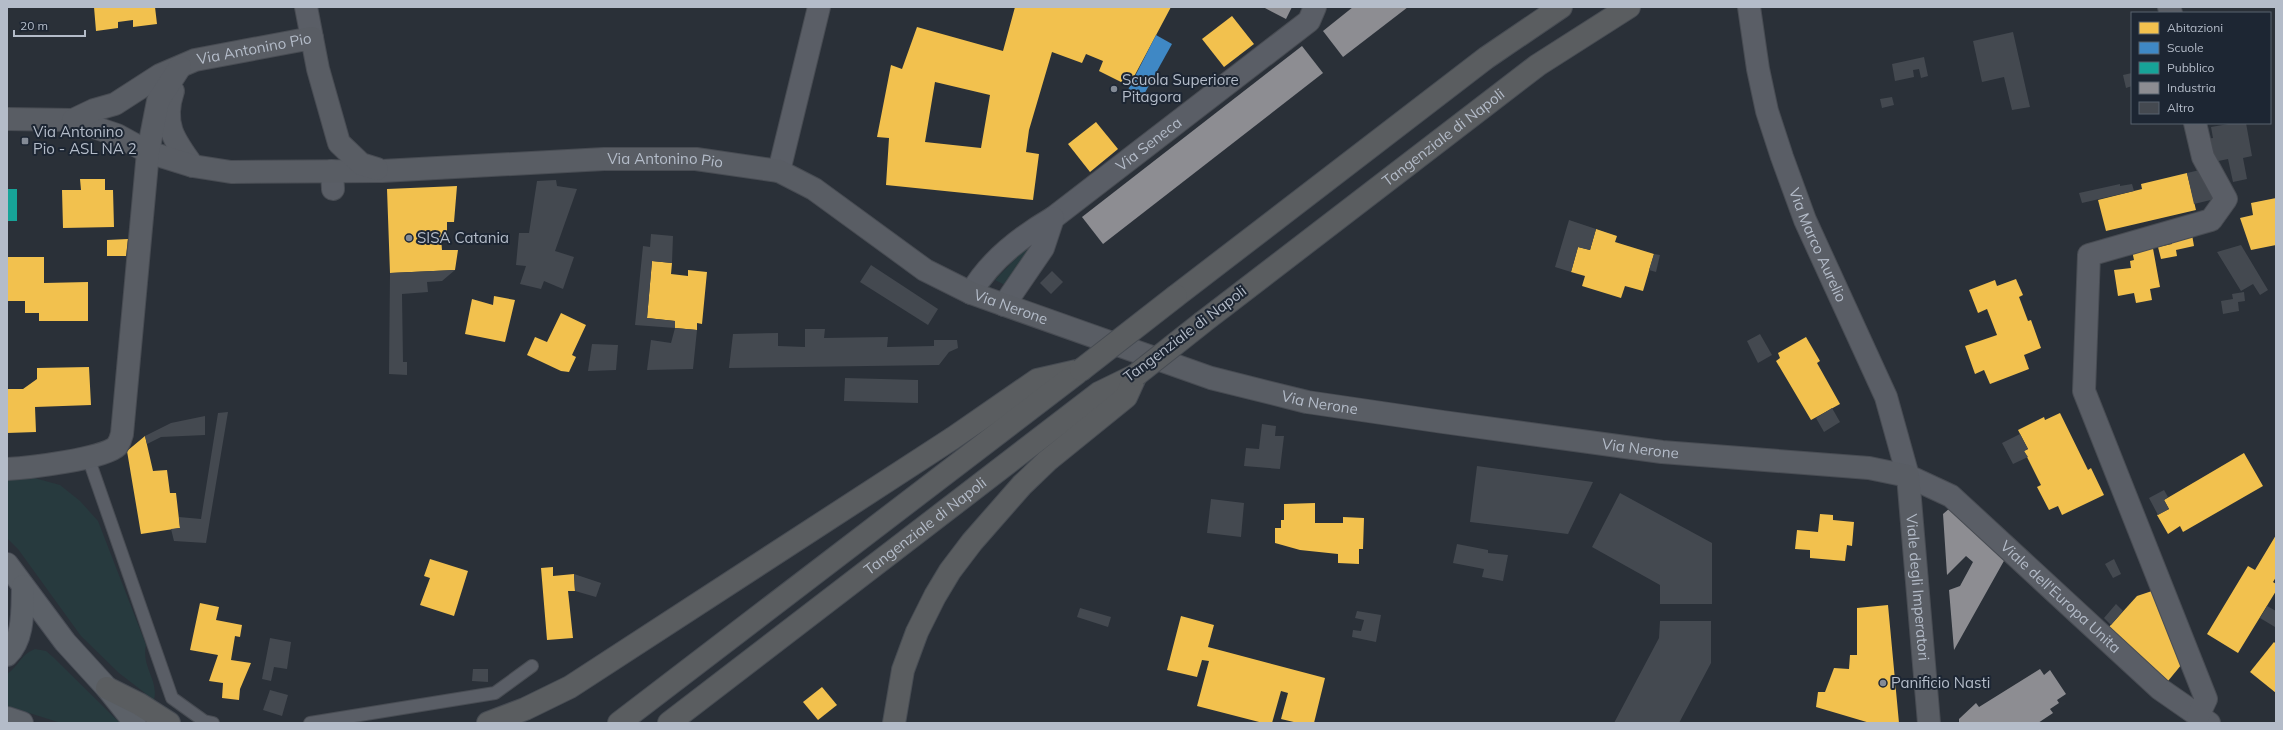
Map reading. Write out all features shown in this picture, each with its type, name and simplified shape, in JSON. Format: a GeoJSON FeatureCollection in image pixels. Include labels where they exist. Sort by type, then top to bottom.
{"type":"FeatureCollection","features":[{"type":"Feature","properties":{"kind":"highway","name":"Tangenziale di Napoli"},"geometry":{"type":"LineString","coordinates":[[619,723],[1486,58],[1560,7]]}},
{"type":"Feature","properties":{"kind":"highway","name":"Tangenziale di Napoli"},"geometry":{"type":"LineString","coordinates":[[669,723],[1099,393],[1136,375],[1538,65],[1629,7]]}},
{"type":"Feature","properties":{"kind":"highway"},"geometry":{"type":"LineString","coordinates":[[488,723],[525,709],[570,687],[953,438],[1036,380],[1081,370]]}},
{"type":"Feature","properties":{"kind":"highway"},"geometry":{"type":"LineString","coordinates":[[894,723],[903,670],[917,632],[935,596],[950,571],[972,542],[1022,485],[1047,461],[1126,397],[1136,375]]}},
{"type":"Feature","properties":{"kind":"highway"},"geometry":{"type":"LineString","coordinates":[[107,688],[139,704],[169,723]]}},
{"type":"Feature","properties":{"kind":"main road"},"geometry":{"type":"LineString","coordinates":[[7,564],[65,642],[107,688],[135,723]]}},
{"type":"Feature","properties":{"kind":"main road"},"geometry":{"type":"LineString","coordinates":[[7,655],[12,650],[22,619],[23,586]]}},
{"type":"Feature","properties":{"kind":"main road"},"geometry":{"type":"LineString","coordinates":[[7,718],[22,723]]}},
{"type":"Feature","properties":{"kind":"street"},"geometry":{"type":"LineString","coordinates":[[306,7],[312,38]]}},
{"type":"Feature","properties":{"kind":"street"},"geometry":{"type":"LineString","coordinates":[[779,171],[819,7]]}},
{"type":"Feature","properties":{"kind":"street","name":"Via Marco Aurelio"},"geometry":{"type":"LineString","coordinates":[[1748,7],[1758,69],[1768,111],[1782,157],[1811,234],[1886,396],[1908,476]]}},
{"type":"Feature","properties":{"kind":"street","name":"Via Seneca"},"geometry":{"type":"LineString","coordinates":[[971,293],[980,276],[1030,231],[1053,218],[1312,14]]}},
{"type":"Feature","properties":{"kind":"street","name":"Via Antonino Pio"},"geometry":{"type":"LineString","coordinates":[[73,120],[94,110],[115,104],[160,75],[195,60],[312,38],[333,127],[339,143],[361,164],[382,170]]}},
{"type":"Feature","properties":{"kind":"street"},"geometry":{"type":"LineString","coordinates":[[7,470],[88,457],[110,450],[117,446],[122,434],[148,152],[158,101],[180,67]]}},
{"type":"Feature","properties":{"kind":"street","name":"Via Antonino Pio"},"geometry":{"type":"LineString","coordinates":[[180,67],[170,100],[168,116],[174,140],[193,166]]}},
{"type":"Feature","properties":{"kind":"street","name":"Via Antonino Pio"},"geometry":{"type":"LineString","coordinates":[[7,119],[73,120],[116,135],[148,152],[193,166],[231,172],[299,171],[319,165],[329,156],[333,144],[333,127]]}},
{"type":"Feature","properties":{"kind":"street"},"geometry":{"type":"LineString","coordinates":[[2196,124],[2203,157],[2226,199],[2211,220],[2089,255],[2084,391],[2206,699],[2204,719]]}},
{"type":"Feature","properties":{"kind":"street","name":"Via Antonino Pio"},"geometry":{"type":"LineString","coordinates":[[299,171],[332,180],[382,170],[619,159],[696,160],[779,171]]}},
{"type":"Feature","properties":{"kind":"street","name":"Via Nerone"},"geometry":{"type":"LineString","coordinates":[[779,171],[814,189],[925,270],[971,293],[1211,378],[1307,402],[1662,452],[1869,468],[1908,476]]}},
{"type":"Feature","properties":{"kind":"street"},"geometry":{"type":"LineString","coordinates":[[1004,305],[1042,248],[1053,218]]}},
{"type":"Feature","properties":{"kind":"street","name":"Viale dell'Europa Unita"},"geometry":{"type":"LineString","coordinates":[[1908,476],[1951,496],[2160,689],[2204,719]]}},
{"type":"Feature","properties":{"kind":"street","name":"Viale degli Imperatori"},"geometry":{"type":"LineString","coordinates":[[1908,476],[1929,723]]}},
{"type":"Feature","properties":{"kind":"lane"},"geometry":{"type":"LineString","coordinates":[[1312,14],[1327,7]]}},
{"type":"Feature","properties":{"kind":"lane"},"geometry":{"type":"LineString","coordinates":[[88,457],[172,698],[204,721],[213,723]]}},
{"type":"Feature","properties":{"kind":"lane"},"geometry":{"type":"LineString","coordinates":[[310,723],[495,693],[532,666]]}},
{"type":"Feature","properties":{"kind":"green space"},"geometry":{"type":"Polygon","coordinates":[[[1038,235],[1007,286],[995,280],[1038,235]]]}},
{"type":"Feature","properties":{"kind":"green space"},"geometry":{"type":"Polygon","coordinates":[[[27,476],[60,485],[80,501],[98,521],[146,645],[146,660],[154,686],[154,700],[119,673],[81,636],[18,549],[7,538],[7,477],[27,476]]]}},
{"type":"Feature","properties":{"kind":"green space"},"geometry":{"type":"Polygon","coordinates":[[[35,649],[46,651],[53,657],[120,723],[61,723],[7,706],[7,674],[26,654],[35,649]]]}},
{"type":"Feature","properties":{"kind":"building: Abitazioni"},"geometry":{"type":"Polygon","coordinates":[[[94,7],[155,7],[157,24],[133,27],[133,20],[118,22],[118,28],[96,31],[94,7]]]}},
{"type":"Feature","properties":{"kind":"building: Abitazioni"},"geometry":{"type":"Polygon","coordinates":[[[1015,7],[1171,7],[1129,86],[1099,71],[1103,61],[1086,54],[1082,63],[1052,52],[1029,130],[1026,152],[1039,154],[1033,200],[886,185],[889,138],[877,137],[891,65],[902,69],[917,27],[1003,51],[1015,7]],[[935,82],[925,142],[981,148],[990,95],[935,82]]]}},
{"type":"Feature","properties":{"kind":"building: Abitazioni"},"geometry":{"type":"Polygon","coordinates":[[[1232,16],[1254,44],[1224,67],[1202,39],[1232,16]]]}},
{"type":"Feature","properties":{"kind":"building: Abitazioni"},"geometry":{"type":"Polygon","coordinates":[[[1096,122],[1118,149],[1090,172],[1068,144],[1096,122]]]}},
{"type":"Feature","properties":{"kind":"building: Abitazioni"},"geometry":{"type":"Polygon","coordinates":[[[2187,173],[2196,210],[2106,231],[2098,200],[2142,189],[2141,184],[2187,173]]]}},
{"type":"Feature","properties":{"kind":"building: Abitazioni"},"geometry":{"type":"Polygon","coordinates":[[[80,179],[105,179],[105,190],[113,190],[114,227],[63,228],[62,190],[81,190],[80,179]]]}},
{"type":"Feature","properties":{"kind":"building: Abitazioni"},"geometry":{"type":"Polygon","coordinates":[[[457,186],[454,222],[447,222],[447,238],[441,238],[442,250],[458,250],[455,270],[390,273],[387,189],[457,186]]]}},
{"type":"Feature","properties":{"kind":"building: Abitazioni"},"geometry":{"type":"Polygon","coordinates":[[[2276,198],[2276,245],[2251,250],[2240,218],[2253,215],[2251,203],[2276,198]]]}},
{"type":"Feature","properties":{"kind":"building: Abitazioni"},"geometry":{"type":"Polygon","coordinates":[[[1596,229],[1617,236],[1615,242],[1654,254],[1643,291],[1625,286],[1621,298],[1582,286],[1585,276],[1571,272],[1578,247],[1590,250],[1596,229]]]}},
{"type":"Feature","properties":{"kind":"building: Abitazioni"},"geometry":{"type":"Polygon","coordinates":[[[2191,229],[2194,246],[2176,250],[2177,256],[2161,259],[2158,247],[2172,244],[2172,241],[2191,229]]]}},
{"type":"Feature","properties":{"kind":"building: Abitazioni"},"geometry":{"type":"Polygon","coordinates":[[[128,239],[126,256],[107,256],[107,240],[128,239]]]}},
{"type":"Feature","properties":{"kind":"building: Abitazioni"},"geometry":{"type":"Polygon","coordinates":[[[2152,243],[2160,287],[2150,289],[2152,300],[2136,303],[2134,293],[2118,296],[2114,270],[2131,268],[2130,261],[2134,260],[2131,246],[2152,243]]]}},
{"type":"Feature","properties":{"kind":"building: Abitazioni"},"geometry":{"type":"Polygon","coordinates":[[[7,257],[44,257],[44,283],[88,282],[88,321],[39,321],[39,313],[25,313],[25,301],[7,301],[7,257]]]}},
{"type":"Feature","properties":{"kind":"building: Abitazioni"},"geometry":{"type":"Polygon","coordinates":[[[652,261],[672,263],[671,274],[688,276],[688,270],[707,272],[702,324],[697,323],[697,330],[675,328],[675,321],[647,318],[652,261]]]}},
{"type":"Feature","properties":{"kind":"building: Abitazioni"},"geometry":{"type":"Polygon","coordinates":[[[2016,279],[2023,295],[2019,297],[2028,321],[2031,320],[2041,348],[2024,355],[2029,369],[1990,384],[1984,370],[1975,374],[1965,346],[1997,335],[1987,309],[1978,313],[1969,290],[1995,280],[1997,286],[2016,279]]]}},
{"type":"Feature","properties":{"kind":"building: Abitazioni"},"geometry":{"type":"Polygon","coordinates":[[[494,296],[515,300],[505,342],[465,334],[472,299],[493,305],[494,296]]]}},
{"type":"Feature","properties":{"kind":"building: Abitazioni"},"geometry":{"type":"Polygon","coordinates":[[[561,313],[586,325],[572,355],[576,357],[569,372],[561,371],[527,355],[535,337],[547,342],[561,313]]]}},
{"type":"Feature","properties":{"kind":"building: Abitazioni"},"geometry":{"type":"Polygon","coordinates":[[[1806,337],[1820,361],[1817,363],[1840,404],[1811,420],[1776,361],[1780,358],[1778,353],[1806,337]]]}},
{"type":"Feature","properties":{"kind":"building: Abitazioni"},"geometry":{"type":"Polygon","coordinates":[[[89,367],[91,405],[35,407],[36,432],[7,433],[7,389],[23,389],[37,379],[37,368],[89,367]]]}},
{"type":"Feature","properties":{"kind":"building: Abitazioni"},"geometry":{"type":"Polygon","coordinates":[[[2060,413],[2088,470],[2091,468],[2104,495],[2062,515],[2058,506],[2049,510],[2037,487],[2041,485],[2024,451],[2028,449],[2018,430],[2044,417],[2045,420],[2060,413]]]}},
{"type":"Feature","properties":{"kind":"building: Abitazioni"},"geometry":{"type":"Polygon","coordinates":[[[145,436],[153,471],[167,470],[170,493],[176,493],[180,528],[141,534],[127,451],[145,436]]]}},
{"type":"Feature","properties":{"kind":"building: Abitazioni"},"geometry":{"type":"Polygon","coordinates":[[[2244,453],[2263,486],[2183,532],[2180,526],[2168,534],[2157,515],[2169,509],[2164,500],[2244,453]]]}},
{"type":"Feature","properties":{"kind":"building: Abitazioni"},"geometry":{"type":"Polygon","coordinates":[[[1315,503],[1315,523],[1343,523],[1343,517],[1364,518],[1363,549],[1359,549],[1359,564],[1338,563],[1338,554],[1300,550],[1275,543],[1275,528],[1281,528],[1281,520],[1284,520],[1284,504],[1315,503]]]}},
{"type":"Feature","properties":{"kind":"building: Abitazioni"},"geometry":{"type":"Polygon","coordinates":[[[1820,514],[1833,515],[1833,520],[1854,522],[1852,546],[1847,545],[1845,561],[1810,558],[1810,550],[1795,549],[1797,530],[1818,532],[1820,514]]]}},
{"type":"Feature","properties":{"kind":"building: Abitazioni"},"geometry":{"type":"Polygon","coordinates":[[[2276,535],[2276,577],[2273,582],[2276,584],[2276,591],[2238,653],[2207,634],[2248,566],[2255,570],[2276,535]]]}},
{"type":"Feature","properties":{"kind":"building: Abitazioni"},"geometry":{"type":"Polygon","coordinates":[[[430,559],[468,571],[454,616],[420,605],[430,578],[424,576],[430,559]]]}},
{"type":"Feature","properties":{"kind":"building: Abitazioni"},"geometry":{"type":"Polygon","coordinates":[[[553,567],[553,576],[574,574],[575,591],[568,591],[573,638],[547,640],[541,568],[553,567]]]}},
{"type":"Feature","properties":{"kind":"building: Abitazioni"},"geometry":{"type":"Polygon","coordinates":[[[2155,590],[2182,664],[2168,681],[2109,627],[2137,596],[2155,590]]]}},
{"type":"Feature","properties":{"kind":"building: Abitazioni"},"geometry":{"type":"Polygon","coordinates":[[[200,603],[219,607],[216,620],[242,625],[240,637],[235,636],[231,660],[251,663],[240,689],[239,700],[222,698],[223,683],[209,681],[218,655],[190,650],[200,603]]]}},
{"type":"Feature","properties":{"kind":"building: Abitazioni"},"geometry":{"type":"Polygon","coordinates":[[[1888,605],[1899,723],[1870,723],[1816,707],[1818,692],[1825,692],[1834,668],[1849,669],[1850,655],[1857,655],[1857,608],[1888,605]]]}},
{"type":"Feature","properties":{"kind":"building: Abitazioni"},"geometry":{"type":"Polygon","coordinates":[[[1181,616],[1214,625],[1208,647],[1325,678],[1314,723],[1298,723],[1281,719],[1288,693],[1281,691],[1272,723],[1263,723],[1197,706],[1209,661],[1202,660],[1197,677],[1167,670],[1181,616]]]}},
{"type":"Feature","properties":{"kind":"building: Abitazioni"},"geometry":{"type":"Polygon","coordinates":[[[2274,642],[2276,644],[2276,693],[2250,672],[2274,642]]]}},
{"type":"Feature","properties":{"kind":"building: Abitazioni"},"geometry":{"type":"Polygon","coordinates":[[[822,687],[837,705],[818,720],[803,702],[822,687]]]}},
{"type":"Feature","properties":{"kind":"building: Scuole"},"geometry":{"type":"Polygon","coordinates":[[[1156,35],[1172,44],[1142,98],[1128,90],[1156,35]]]}},
{"type":"Feature","properties":{"kind":"building: Pubblico"},"geometry":{"type":"Polygon","coordinates":[[[7,189],[17,189],[17,221],[7,221],[7,189]]]}},
{"type":"Feature","properties":{"kind":"building: Industria"},"geometry":{"type":"Polygon","coordinates":[[[1263,7],[1292,7],[1286,19],[1263,7]]]}},
{"type":"Feature","properties":{"kind":"building: Industria"},"geometry":{"type":"Polygon","coordinates":[[[1353,7],[1408,7],[1343,57],[1323,31],[1353,7]]]}},
{"type":"Feature","properties":{"kind":"building: Industria"},"geometry":{"type":"Polygon","coordinates":[[[1302,46],[1323,73],[1103,244],[1082,217],[1302,46]]]}},
{"type":"Feature","properties":{"kind":"building: Industria"},"geometry":{"type":"Polygon","coordinates":[[[1950,508],[2005,559],[1954,650],[1949,590],[1960,586],[1973,562],[1966,556],[1947,575],[1943,514],[1950,508]]]}},
{"type":"Feature","properties":{"kind":"building: Industria"},"geometry":{"type":"Polygon","coordinates":[[[2040,669],[2044,675],[2050,670],[2066,694],[2057,700],[2059,703],[2050,709],[2053,713],[2038,723],[1959,723],[1959,719],[1976,703],[1979,707],[2040,669]]]}},
{"type":"Feature","properties":{"kind":"building: Altro"},"geometry":{"type":"Polygon","coordinates":[[[2013,32],[2030,107],[2012,110],[2004,77],[1982,82],[1973,41],[2013,32]]]}},
{"type":"Feature","properties":{"kind":"building: Altro"},"geometry":{"type":"Polygon","coordinates":[[[1924,57],[1928,76],[1921,78],[1919,69],[1913,70],[1914,77],[1895,81],[1892,64],[1924,57]]]}},
{"type":"Feature","properties":{"kind":"building: Altro"},"geometry":{"type":"Polygon","coordinates":[[[2131,73],[2131,86],[2126,88],[2123,75],[2131,73]]]}},
{"type":"Feature","properties":{"kind":"building: Altro"},"geometry":{"type":"Polygon","coordinates":[[[1892,97],[1894,105],[1882,108],[1880,99],[1892,97]]]}},
{"type":"Feature","properties":{"kind":"building: Altro"},"geometry":{"type":"Polygon","coordinates":[[[2228,124],[2246,124],[2252,156],[2243,158],[2247,179],[2233,182],[2228,159],[2209,163],[2205,139],[2213,138],[2211,127],[2228,124]]]}},
{"type":"Feature","properties":{"kind":"building: Altro"},"geometry":{"type":"Polygon","coordinates":[[[2208,168],[2215,199],[2194,204],[2187,173],[2208,168]]]}},
{"type":"Feature","properties":{"kind":"building: Altro"},"geometry":{"type":"Polygon","coordinates":[[[556,180],[557,186],[577,189],[555,251],[574,257],[563,289],[544,281],[541,289],[520,284],[526,266],[516,265],[519,233],[529,233],[537,181],[556,180]]]}},
{"type":"Feature","properties":{"kind":"building: Altro"},"geometry":{"type":"Polygon","coordinates":[[[2120,184],[2120,186],[2132,184],[2134,191],[2082,203],[2079,193],[2120,184]]]}},
{"type":"Feature","properties":{"kind":"building: Altro"},"geometry":{"type":"Polygon","coordinates":[[[1569,220],[1596,229],[1590,250],[1578,247],[1571,272],[1555,267],[1569,220]]]}},
{"type":"Feature","properties":{"kind":"building: Altro"},"geometry":{"type":"Polygon","coordinates":[[[651,234],[673,236],[672,263],[652,261],[647,318],[675,321],[675,328],[635,325],[643,246],[650,247],[651,234]]]}},
{"type":"Feature","properties":{"kind":"building: Altro"},"geometry":{"type":"Polygon","coordinates":[[[2241,245],[2268,290],[2260,295],[2253,284],[2241,291],[2217,252],[2241,245]]]}},
{"type":"Feature","properties":{"kind":"building: Altro"},"geometry":{"type":"Polygon","coordinates":[[[1654,254],[1660,255],[1656,272],[1649,270],[1654,254]]]}},
{"type":"Feature","properties":{"kind":"building: Altro"},"geometry":{"type":"Polygon","coordinates":[[[871,265],[938,309],[928,325],[860,282],[871,265]]]}},
{"type":"Feature","properties":{"kind":"building: Altro"},"geometry":{"type":"Polygon","coordinates":[[[455,270],[442,281],[427,282],[428,292],[402,294],[403,362],[407,362],[407,375],[389,374],[390,273],[455,270]]]}},
{"type":"Feature","properties":{"kind":"building: Altro"},"geometry":{"type":"Polygon","coordinates":[[[1052,271],[1063,282],[1051,294],[1040,283],[1052,271]]]}},
{"type":"Feature","properties":{"kind":"building: Altro"},"geometry":{"type":"Polygon","coordinates":[[[2244,292],[2245,301],[2238,302],[2239,311],[2223,314],[2221,301],[2233,299],[2232,294],[2244,292]]]}},
{"type":"Feature","properties":{"kind":"building: Altro"},"geometry":{"type":"Polygon","coordinates":[[[675,328],[697,330],[693,369],[647,370],[651,340],[671,343],[675,328]]]}},
{"type":"Feature","properties":{"kind":"building: Altro"},"geometry":{"type":"Polygon","coordinates":[[[805,329],[825,329],[824,338],[888,337],[887,347],[934,346],[934,340],[957,340],[958,348],[949,352],[939,365],[729,368],[733,334],[778,333],[778,346],[805,347],[805,329]]]}},
{"type":"Feature","properties":{"kind":"building: Altro"},"geometry":{"type":"Polygon","coordinates":[[[1760,334],[1772,355],[1758,363],[1747,341],[1760,334]]]}},
{"type":"Feature","properties":{"kind":"building: Altro"},"geometry":{"type":"Polygon","coordinates":[[[592,344],[618,345],[616,370],[588,371],[592,344]]]}},
{"type":"Feature","properties":{"kind":"building: Altro"},"geometry":{"type":"Polygon","coordinates":[[[845,378],[918,380],[918,403],[844,401],[845,378]]]}},
{"type":"Feature","properties":{"kind":"building: Altro"},"geometry":{"type":"Polygon","coordinates":[[[1832,408],[1840,422],[1824,432],[1816,418],[1832,408]]]}},
{"type":"Feature","properties":{"kind":"building: Altro"},"geometry":{"type":"Polygon","coordinates":[[[228,412],[206,543],[174,541],[171,529],[180,528],[179,517],[201,519],[218,413],[228,412]]]}},
{"type":"Feature","properties":{"kind":"building: Altro"},"geometry":{"type":"Polygon","coordinates":[[[205,416],[205,435],[161,437],[147,444],[145,436],[171,423],[205,416]]]}},
{"type":"Feature","properties":{"kind":"building: Altro"},"geometry":{"type":"Polygon","coordinates":[[[1262,424],[1276,426],[1275,436],[1284,436],[1280,469],[1244,466],[1246,448],[1259,449],[1262,424]]]}},
{"type":"Feature","properties":{"kind":"building: Altro"},"geometry":{"type":"Polygon","coordinates":[[[2020,434],[2028,449],[2024,451],[2028,457],[2013,464],[2002,443],[2020,434]]]}},
{"type":"Feature","properties":{"kind":"building: Altro"},"geometry":{"type":"Polygon","coordinates":[[[1477,466],[1593,482],[1568,534],[1470,522],[1477,466]]]}},
{"type":"Feature","properties":{"kind":"building: Altro"},"geometry":{"type":"Polygon","coordinates":[[[2164,490],[2168,497],[2164,500],[2169,509],[2158,515],[2149,498],[2164,490]]]}},
{"type":"Feature","properties":{"kind":"building: Altro"},"geometry":{"type":"Polygon","coordinates":[[[1620,493],[1712,543],[1712,604],[1660,604],[1660,585],[1592,547],[1620,493]]]}},
{"type":"Feature","properties":{"kind":"building: Altro"},"geometry":{"type":"Polygon","coordinates":[[[1211,499],[1244,503],[1241,537],[1207,533],[1211,499]]]}},
{"type":"Feature","properties":{"kind":"building: Altro"},"geometry":{"type":"Polygon","coordinates":[[[1457,544],[1488,550],[1488,553],[1508,555],[1503,581],[1482,577],[1484,569],[1453,563],[1457,544]]]}},
{"type":"Feature","properties":{"kind":"building: Altro"},"geometry":{"type":"Polygon","coordinates":[[[2114,559],[2121,574],[2113,578],[2105,564],[2114,559]]]}},
{"type":"Feature","properties":{"kind":"building: Altro"},"geometry":{"type":"Polygon","coordinates":[[[574,574],[601,583],[596,597],[575,591],[574,574]]]}},
{"type":"Feature","properties":{"kind":"building: Altro"},"geometry":{"type":"Polygon","coordinates":[[[2116,604],[2123,611],[2111,625],[2104,618],[2116,604]]]}},
{"type":"Feature","properties":{"kind":"building: Altro"},"geometry":{"type":"Polygon","coordinates":[[[2267,606],[2276,611],[2275,627],[2260,618],[2267,606]]]}},
{"type":"Feature","properties":{"kind":"building: Altro"},"geometry":{"type":"Polygon","coordinates":[[[1080,608],[1111,617],[1108,627],[1077,617],[1080,608]]]}},
{"type":"Feature","properties":{"kind":"building: Altro"},"geometry":{"type":"Polygon","coordinates":[[[1357,611],[1381,615],[1376,642],[1352,637],[1353,630],[1361,631],[1364,620],[1355,618],[1357,611]]]}},
{"type":"Feature","properties":{"kind":"building: Altro"},"geometry":{"type":"Polygon","coordinates":[[[1660,621],[1711,621],[1711,663],[1679,723],[1614,723],[1659,638],[1660,621]]]}},
{"type":"Feature","properties":{"kind":"building: Altro"},"geometry":{"type":"Polygon","coordinates":[[[270,638],[291,642],[287,669],[274,667],[271,681],[262,679],[270,638]]]}},
{"type":"Feature","properties":{"kind":"building: Altro"},"geometry":{"type":"Polygon","coordinates":[[[473,669],[488,669],[488,682],[472,681],[473,669]]]}},
{"type":"Feature","properties":{"kind":"building: Altro"},"geometry":{"type":"Polygon","coordinates":[[[270,690],[288,695],[282,716],[263,710],[270,690]]]}},
{"type":"Feature","properties":{"kind":"place","name":"Scuola Superiore Pitagora"},"geometry":{"type":"Point","coordinates":[1114,89]}},
{"type":"Feature","properties":{"kind":"place","name":"Via Antonino Pio - ASL NA 2"},"geometry":{"type":"Point","coordinates":[25,141]}},
{"type":"Feature","properties":{"kind":"place","name":"SISA Catania"},"geometry":{"type":"Point","coordinates":[409,238]}},
{"type":"Feature","properties":{"kind":"place","name":"Panificio Nasti"},"geometry":{"type":"Point","coordinates":[1883,683]}}]}
